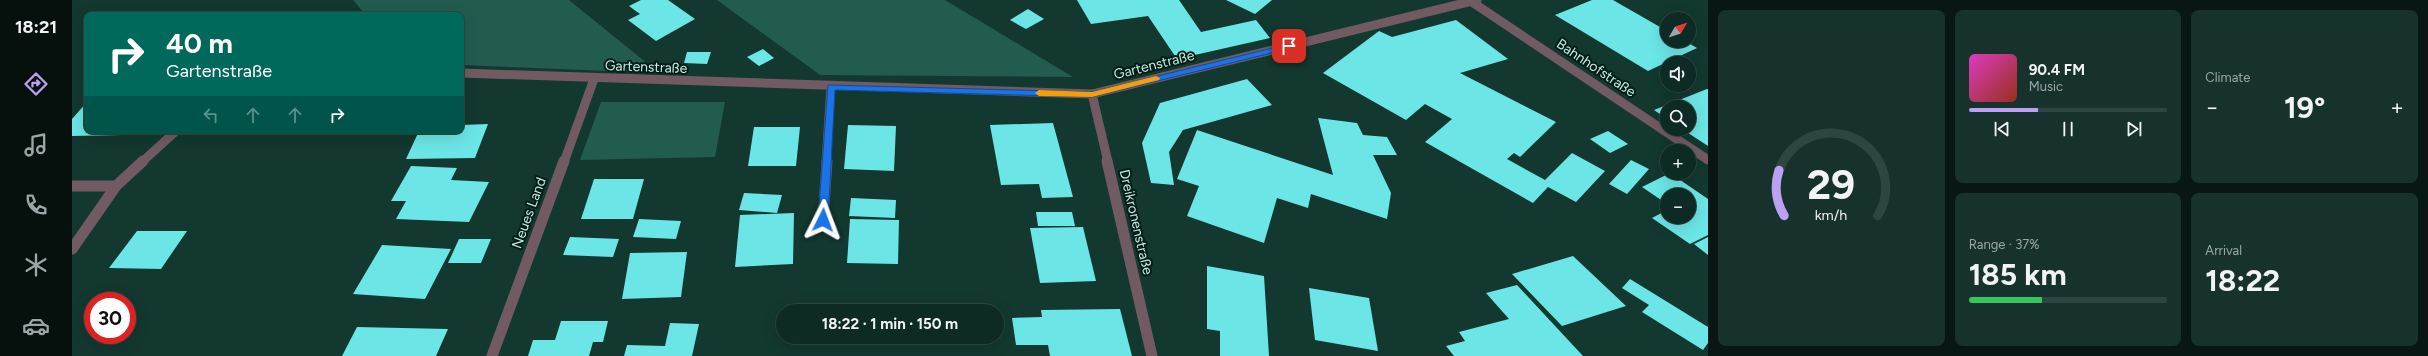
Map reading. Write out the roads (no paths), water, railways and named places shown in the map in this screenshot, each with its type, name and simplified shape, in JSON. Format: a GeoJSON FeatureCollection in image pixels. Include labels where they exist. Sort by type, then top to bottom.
{"type":"FeatureCollection","features":[{"type":"Feature","properties":{"kind":"street","name":"Gartenstraße"},"geometry":{"type":"LineString","coordinates":[[464,73],[831,87],[1092,94],[1472,0]]}},
{"type":"Feature","properties":{"kind":"street","name":"Bahnhofstraße"},"geometry":{"type":"LineString","coordinates":[[1472,0],[1708,160]]}},
{"type":"Feature","properties":{"kind":"street","name":"Neues Land"},"geometry":{"type":"LineString","coordinates":[[492,356],[594,79]]}},
{"type":"Feature","properties":{"kind":"street"},"geometry":{"type":"LineString","coordinates":[[823,220],[831,87]]}},
{"type":"Feature","properties":{"kind":"street","name":"Dreikronenstraße"},"geometry":{"type":"LineString","coordinates":[[1092,94],[1152,356]]}},
{"type":"Feature","properties":{"kind":"street"},"geometry":{"type":"LineString","coordinates":[[72,249],[116,186],[173,134]]}},
{"type":"Feature","properties":{"kind":"street"},"geometry":{"type":"LineString","coordinates":[[72,186],[116,186]]}}]}
